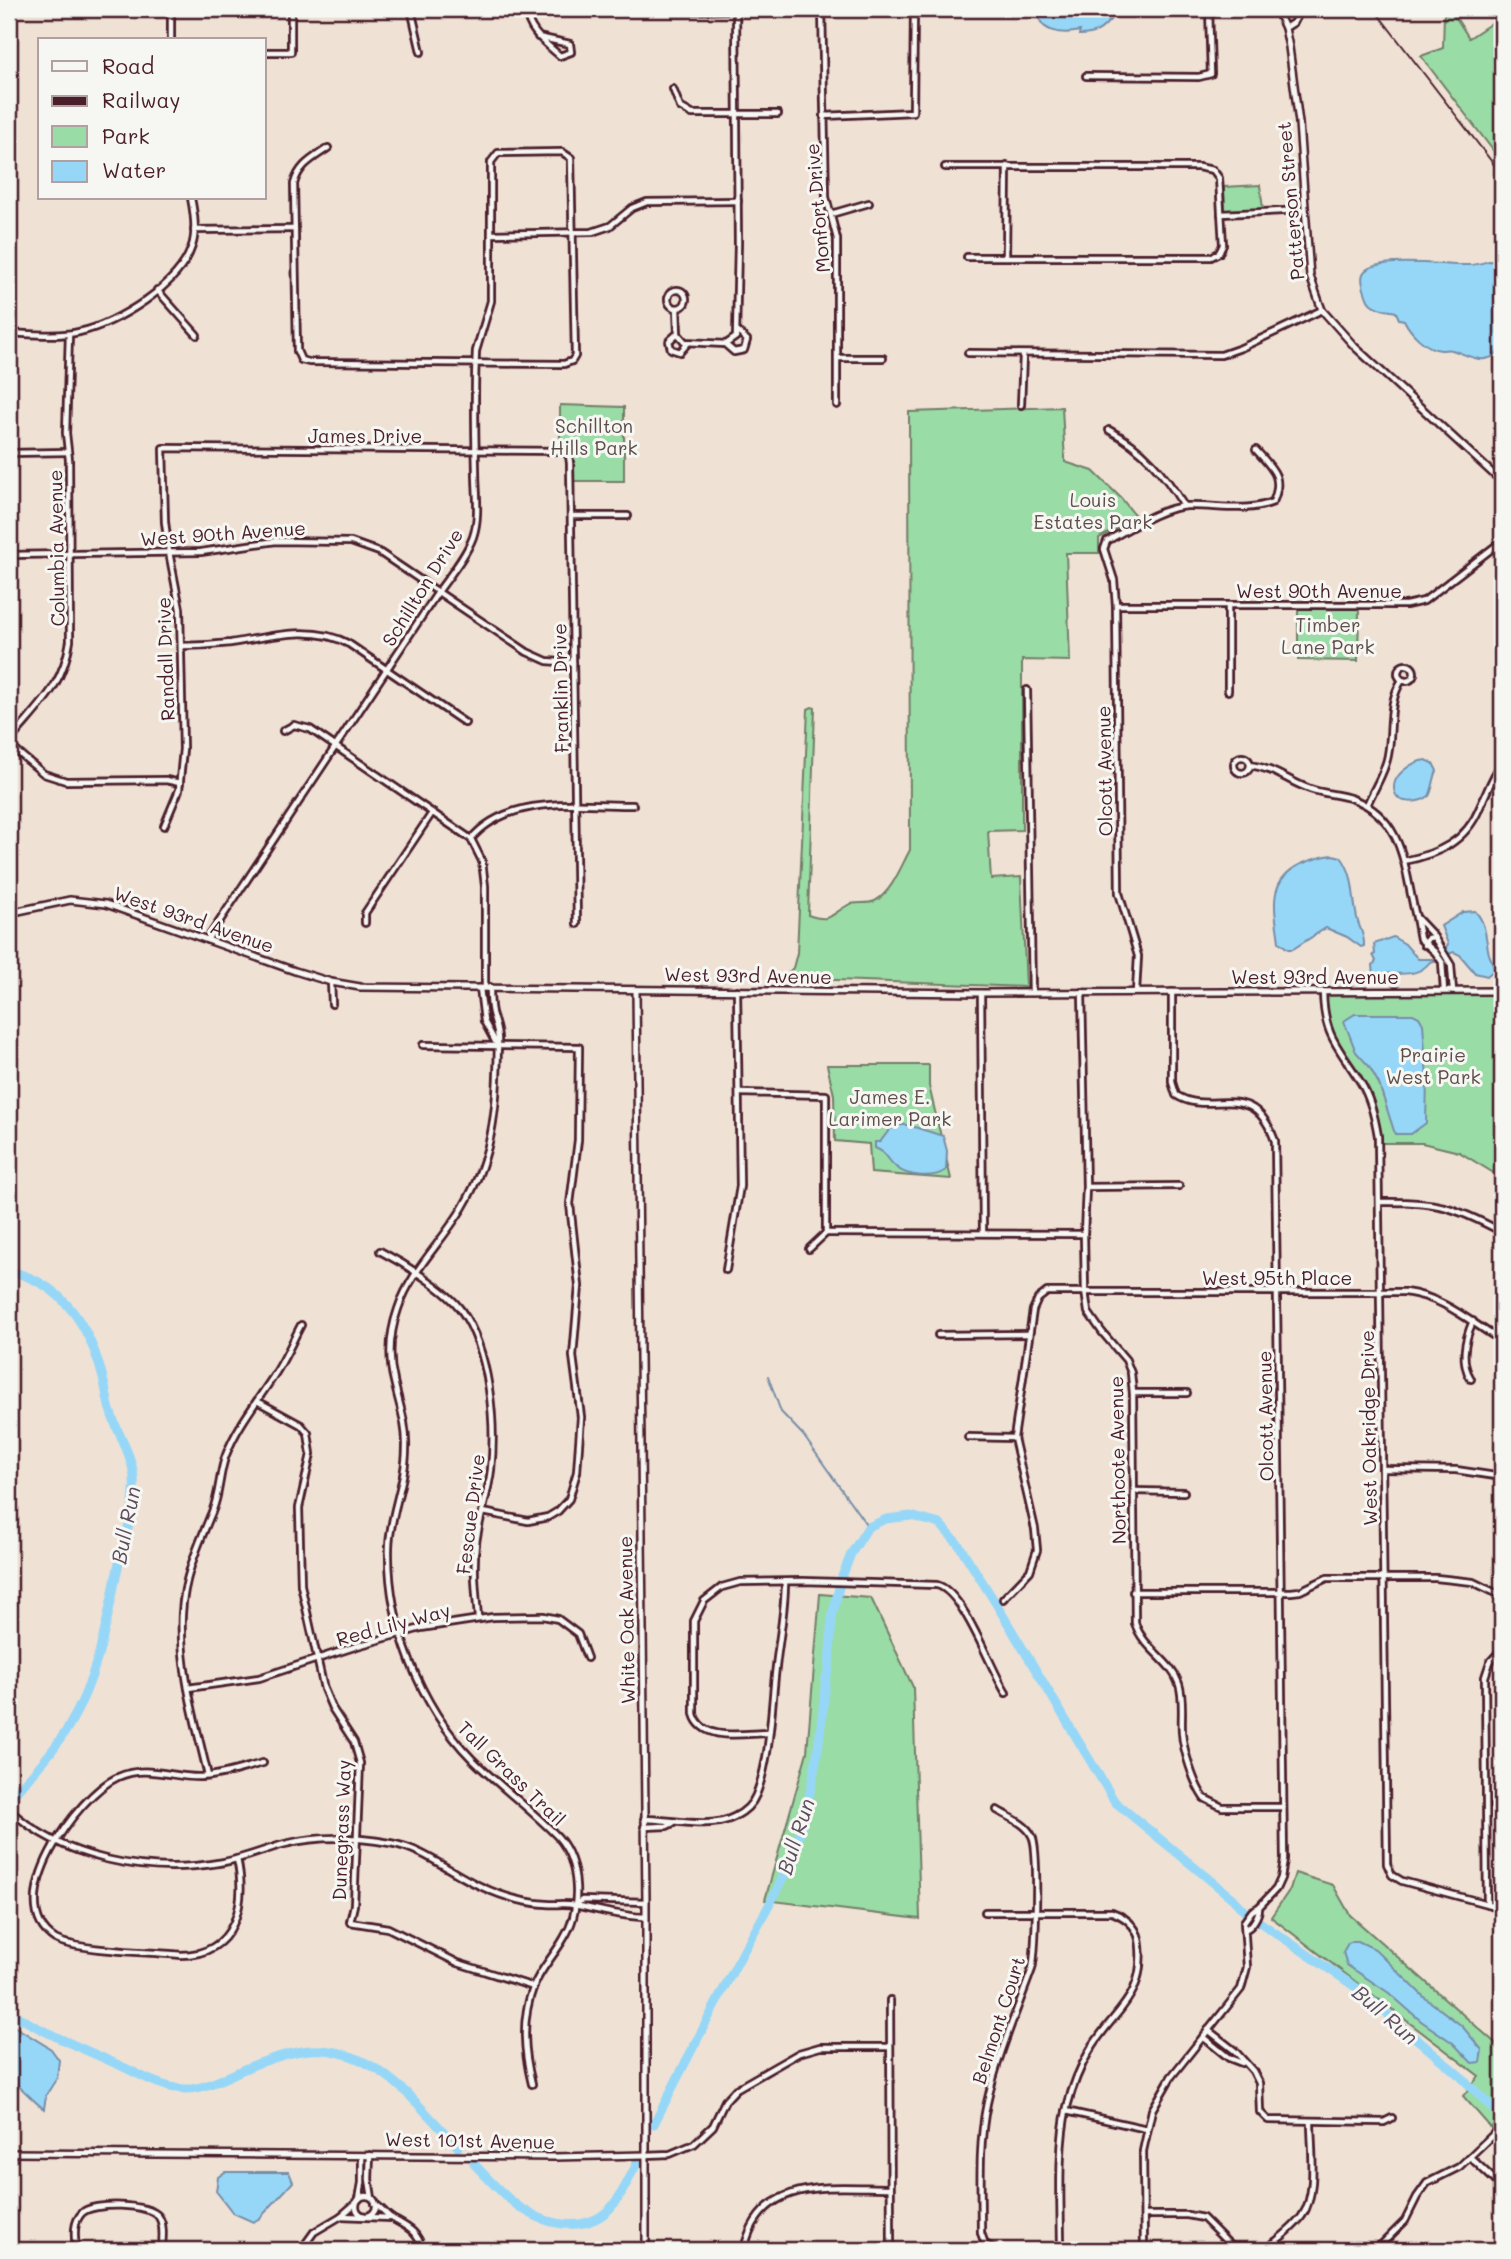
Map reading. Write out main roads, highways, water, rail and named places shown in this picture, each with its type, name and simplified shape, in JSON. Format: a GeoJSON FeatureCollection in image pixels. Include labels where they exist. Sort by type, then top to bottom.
{"type":"FeatureCollection","features":[{"type":"Feature","properties":{"kind":"water"},"geometry":{"type":"Polygon","coordinates":[[[1039,9],[1123,9],[1100,30],[1079,35],[1080,31],[1066,33],[1046,28],[1039,17],[1039,9]]]}},
{"type":"Feature","properties":{"kind":"water"},"geometry":{"type":"Polygon","coordinates":[[[1489,261],[1502,262],[1502,347],[1491,358],[1479,359],[1451,350],[1435,349],[1424,343],[1414,335],[1404,320],[1399,319],[1396,312],[1380,309],[1370,303],[1362,283],[1363,274],[1369,268],[1380,265],[1471,265],[1489,261]]]}},
{"type":"Feature","properties":{"kind":"water"},"geometry":{"type":"Polygon","coordinates":[[[1426,760],[1433,763],[1437,771],[1429,796],[1415,801],[1401,800],[1395,793],[1395,781],[1403,770],[1426,760]]]}},
{"type":"Feature","properties":{"kind":"water"},"geometry":{"type":"Polygon","coordinates":[[[1333,855],[1341,857],[1349,871],[1364,946],[1361,947],[1347,937],[1326,928],[1293,949],[1288,949],[1279,942],[1275,907],[1278,887],[1290,871],[1301,864],[1333,855]]]}},
{"type":"Feature","properties":{"kind":"water"},"geometry":{"type":"Polygon","coordinates":[[[1475,911],[1484,926],[1494,970],[1487,976],[1475,973],[1460,955],[1454,952],[1448,954],[1445,949],[1448,944],[1441,926],[1463,912],[1475,911]]]}},
{"type":"Feature","properties":{"kind":"water"},"geometry":{"type":"Polygon","coordinates":[[[1393,937],[1405,944],[1418,959],[1434,961],[1411,973],[1374,975],[1374,944],[1393,937]]]}},
{"type":"Feature","properties":{"kind":"water"},"geometry":{"type":"Polygon","coordinates":[[[1355,1014],[1413,1014],[1419,1017],[1423,1024],[1427,1078],[1426,1123],[1411,1134],[1395,1134],[1379,1084],[1369,1066],[1356,1052],[1344,1021],[1355,1014]]]}},
{"type":"Feature","properties":{"kind":"water"},"geometry":{"type":"Polygon","coordinates":[[[908,1125],[943,1136],[947,1151],[946,1170],[935,1175],[913,1175],[896,1167],[875,1148],[875,1142],[880,1142],[890,1129],[908,1125]]]}},
{"type":"Feature","properties":{"kind":"water"},"geometry":{"type":"Polygon","coordinates":[[[1353,1941],[1375,1949],[1424,1997],[1462,2026],[1482,2050],[1480,2062],[1472,2063],[1453,2043],[1421,2021],[1389,1993],[1347,1965],[1343,1952],[1348,1943],[1353,1941]]]}},
{"type":"Feature","properties":{"kind":"water"},"geometry":{"type":"Polygon","coordinates":[[[9,2023],[51,2049],[59,2060],[57,2078],[46,2095],[44,2109],[9,2079],[9,2023]]]}},
{"type":"Feature","properties":{"kind":"water"},"geometry":{"type":"Polygon","coordinates":[[[225,2172],[289,2172],[293,2182],[260,2218],[253,2222],[233,2213],[216,2191],[218,2177],[225,2172]]]}},
{"type":"Feature","properties":{"kind":"waterway","name":"Bull Run"},"geometry":{"type":"LineString","coordinates":[[9,1271],[31,1278],[50,1289],[66,1303],[79,1320],[97,1359],[110,1412],[130,1458],[134,1478],[129,1522],[105,1628],[88,1687],[57,1744],[10,1799]]}},
{"type":"Feature","properties":{"kind":"waterway","name":"Bull Run"},"geometry":{"type":"LineString","coordinates":[[768,1376],[781,1412],[803,1435],[868,1527]]}},
{"type":"Feature","properties":{"kind":"waterway","name":"Bull Run"},"geometry":{"type":"LineString","coordinates":[[654,2124],[791,1859],[803,1822],[816,1761],[829,1669],[832,1617],[841,1579],[851,1554],[868,1527],[886,1519],[911,1516],[940,1524],[959,1545],[995,1602],[1115,1802],[1232,1898],[1244,1911]]}},
{"type":"Feature","properties":{"kind":"waterway","name":"Bull Run"},"geometry":{"type":"LineString","coordinates":[[1261,1923],[1357,1988],[1460,2076],[1502,2117]]}},
{"type":"Feature","properties":{"kind":"waterway","name":"Bull Run"},"geometry":{"type":"LineString","coordinates":[[9,2011],[63,2040],[150,2080],[175,2088],[201,2087],[254,2065],[296,2052],[322,2050],[344,2054],[363,2061],[398,2085],[458,2147]]}},
{"type":"Feature","properties":{"kind":"waterway","name":"Bull Run"},"geometry":{"type":"LineString","coordinates":[[474,2164],[503,2193],[532,2215],[569,2224],[593,2220],[604,2214],[618,2199],[638,2162]]}},
{"type":"Feature","properties":{"kind":"railway"},"geometry":{"type":"LineString","coordinates":[[1374,9],[1502,175]]}},
{"type":"Feature","properties":{"kind":"park label","name":"Schillton Hills Park"},"geometry":{"type":"Point","coordinates":[594,436]}},
{"type":"Feature","properties":{"kind":"park label","name":"Louis Estates Park"},"geometry":{"type":"Point","coordinates":[1093,510]}},
{"type":"Feature","properties":{"kind":"park label","name":"Timber Lane Park"},"geometry":{"type":"Point","coordinates":[1328,635]}},
{"type":"Feature","properties":{"kind":"park label","name":"Prairie West Park"},"geometry":{"type":"Point","coordinates":[1433,1065]}},
{"type":"Feature","properties":{"kind":"park label","name":"James E. Larimer Park"},"geometry":{"type":"Point","coordinates":[890,1107]}}]}
